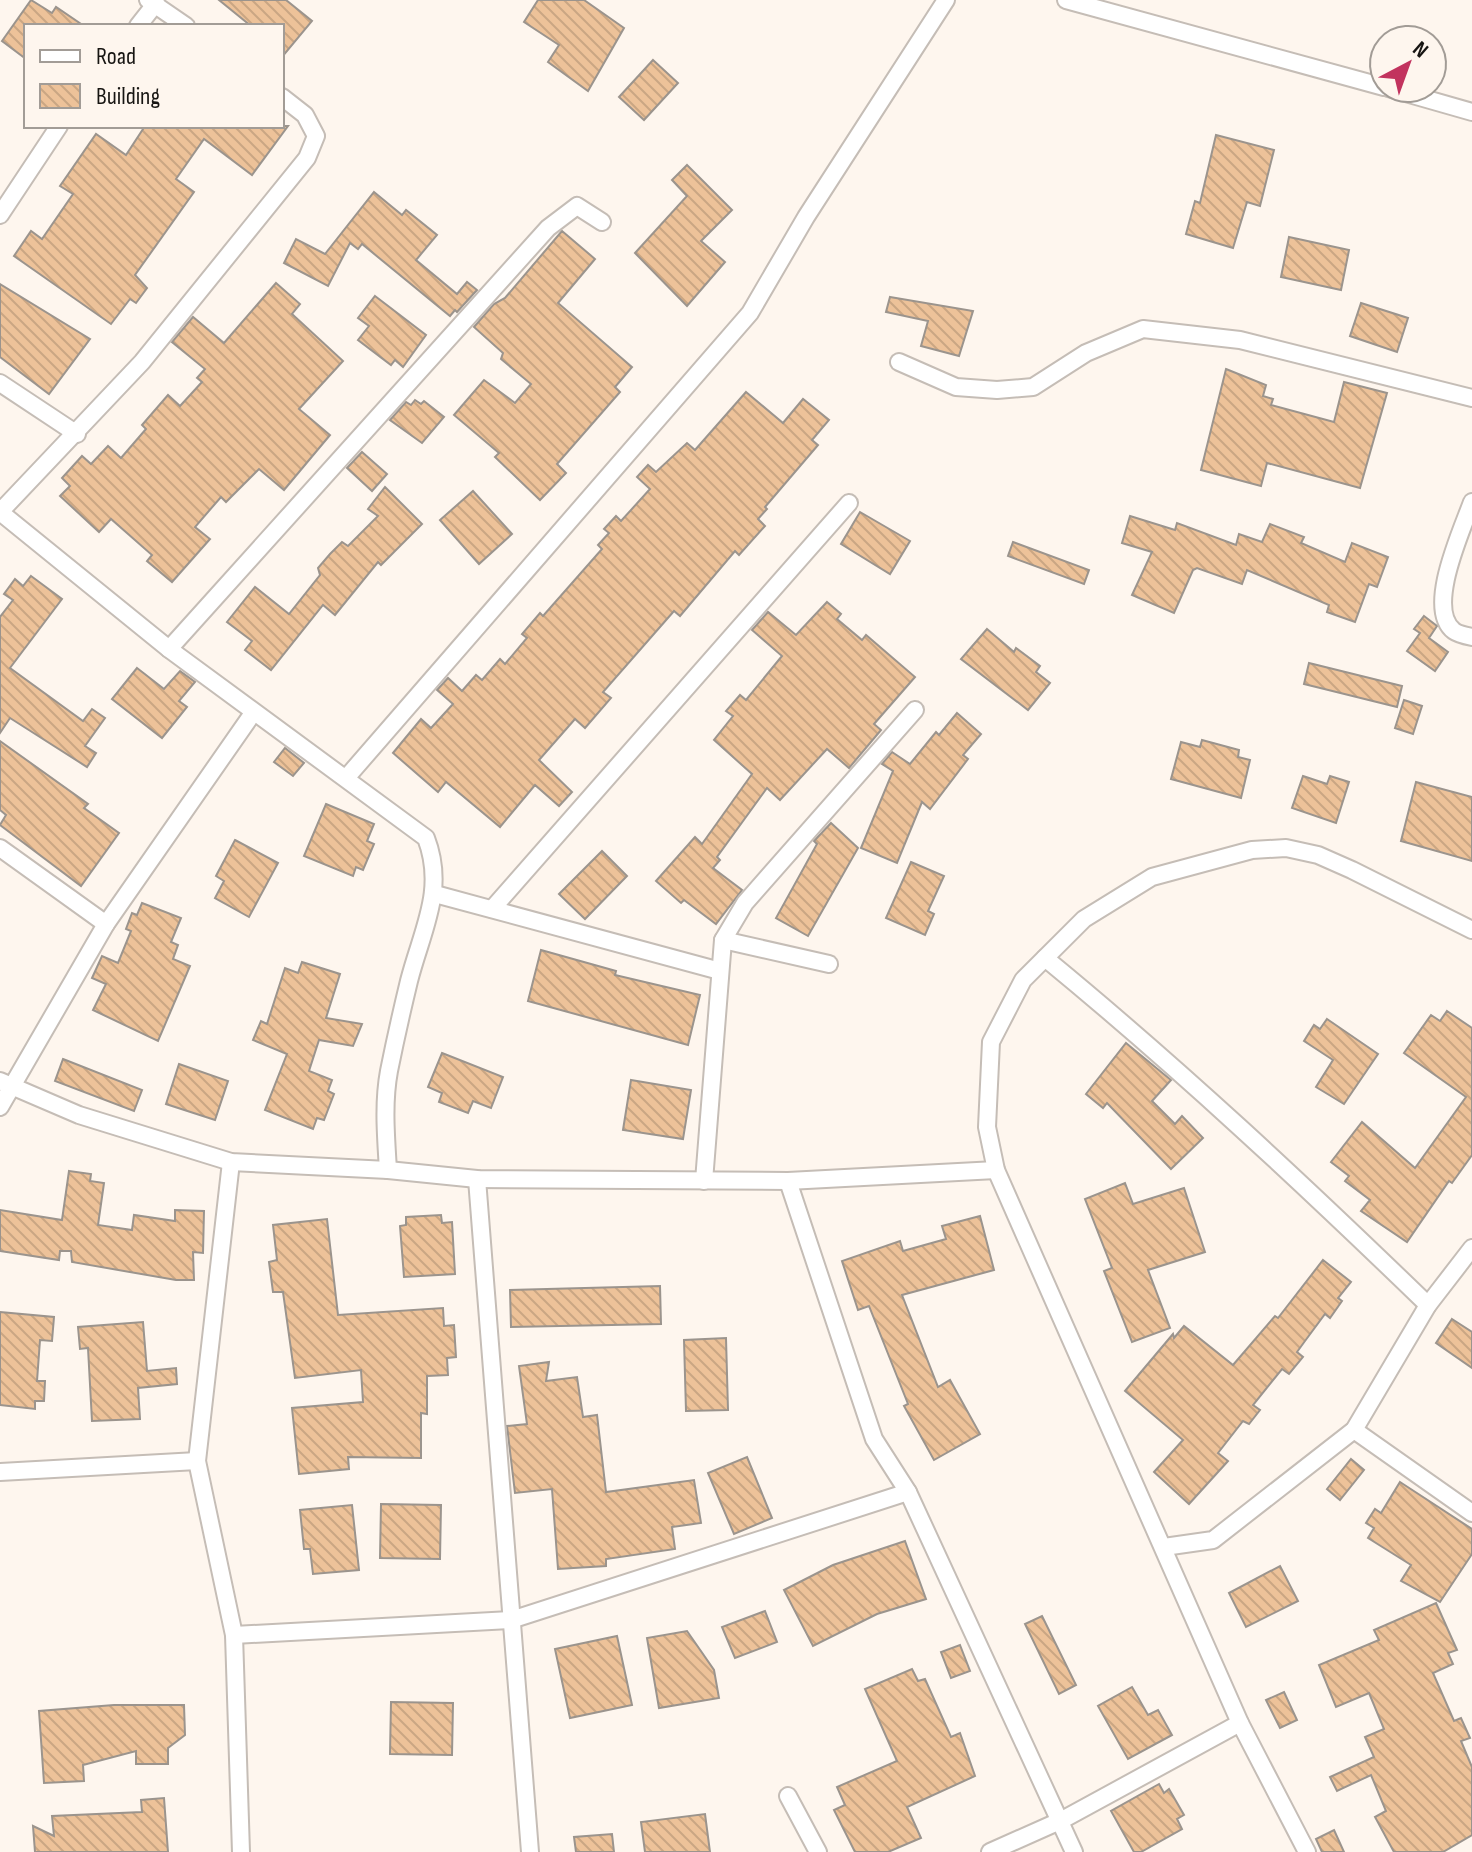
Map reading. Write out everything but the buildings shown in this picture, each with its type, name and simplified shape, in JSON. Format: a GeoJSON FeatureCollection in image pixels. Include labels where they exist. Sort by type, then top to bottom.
{"type":"FeatureCollection","features":[{"type":"Feature","properties":{"kind":"street"},"geometry":{"type":"LineString","coordinates":[[347,777],[750,313],[806,217],[946,0]]}},
{"type":"Feature","properties":{"kind":"street"},"geometry":{"type":"LineString","coordinates":[[1066,0],[1368,83]]}},
{"type":"Feature","properties":{"kind":"street"},"geometry":{"type":"LineString","coordinates":[[139,24],[152,2],[183,24]]}},
{"type":"Feature","properties":{"kind":"street"},"geometry":{"type":"LineString","coordinates":[[284,99],[305,115],[316,136],[307,158],[142,362],[0,512],[169,649],[426,838],[435,860],[435,894],[410,980],[389,1074],[385,1128],[388,1170]]}},
{"type":"Feature","properties":{"kind":"street"},"geometry":{"type":"LineString","coordinates":[[1443,104],[1472,112]]}},
{"type":"Feature","properties":{"kind":"street"},"geometry":{"type":"LineString","coordinates":[[0,215],[58,128]]}},
{"type":"Feature","properties":{"kind":"street"},"geometry":{"type":"LineString","coordinates":[[169,649],[555,221],[577,206],[602,222]]}},
{"type":"Feature","properties":{"kind":"street"},"geometry":{"type":"LineString","coordinates":[[899,362],[956,387],[997,390],[1033,387],[1086,353],[1143,329],[1240,340],[1472,398]]}},
{"type":"Feature","properties":{"kind":"street"},"geometry":{"type":"LineString","coordinates":[[0,383],[77,434]]}},
{"type":"Feature","properties":{"kind":"street"},"geometry":{"type":"LineString","coordinates":[[1472,502],[1444,586],[1441,612],[1454,631],[1472,637]]}},
{"type":"Feature","properties":{"kind":"street"},"geometry":{"type":"LineString","coordinates":[[492,909],[849,503]]}},
{"type":"Feature","properties":{"kind":"street"},"geometry":{"type":"LineString","coordinates":[[704,1181],[723,940],[745,903],[915,710]]}},
{"type":"Feature","properties":{"kind":"street"},"geometry":{"type":"LineString","coordinates":[[0,1107],[5,1084],[106,924],[253,713]]}},
{"type":"Feature","properties":{"kind":"street"},"geometry":{"type":"LineString","coordinates":[[0,848],[106,924]]}},
{"type":"Feature","properties":{"kind":"street"},"geometry":{"type":"LineString","coordinates":[[1307,1852],[1240,1723],[996,1170],[987,1127],[991,1042],[1023,980],[1084,919],[1152,877],[1252,850],[1286,848],[1318,855],[1472,930]]}},
{"type":"Feature","properties":{"kind":"street"},"geometry":{"type":"LineString","coordinates":[[435,894],[720,971]]}},
{"type":"Feature","properties":{"kind":"street"},"geometry":{"type":"LineString","coordinates":[[723,940],[829,964]]}},
{"type":"Feature","properties":{"kind":"street"},"geometry":{"type":"LineString","coordinates":[[1045,958],[1136,1033],[1268,1150],[1428,1305]]}},
{"type":"Feature","properties":{"kind":"street"},"geometry":{"type":"LineString","coordinates":[[5,1084],[79,1115],[231,1162],[388,1170],[477,1179],[788,1181],[996,1170]]}},
{"type":"Feature","properties":{"kind":"street"},"geometry":{"type":"LineString","coordinates":[[231,1162],[197,1461],[234,1635],[241,1852]]}},
{"type":"Feature","properties":{"kind":"street"},"geometry":{"type":"LineString","coordinates":[[477,1179],[530,1852]]}},
{"type":"Feature","properties":{"kind":"street"},"geometry":{"type":"LineString","coordinates":[[788,1181],[874,1439],[908,1492],[1062,1820],[1074,1852]]}},
{"type":"Feature","properties":{"kind":"street"},"geometry":{"type":"LineString","coordinates":[[1164,1547],[1213,1540],[1354,1430],[1428,1305],[1472,1248]]}},
{"type":"Feature","properties":{"kind":"street"},"geometry":{"type":"LineString","coordinates":[[1354,1430],[1472,1513]]}},
{"type":"Feature","properties":{"kind":"street"},"geometry":{"type":"LineString","coordinates":[[0,1472],[197,1461]]}},
{"type":"Feature","properties":{"kind":"street"},"geometry":{"type":"LineString","coordinates":[[234,1635],[511,1620],[908,1492]]}},
{"type":"Feature","properties":{"kind":"street"},"geometry":{"type":"LineString","coordinates":[[990,1852],[1062,1820],[1240,1723]]}},
{"type":"Feature","properties":{"kind":"street"},"geometry":{"type":"LineString","coordinates":[[788,1796],[818,1852]]}}]}
